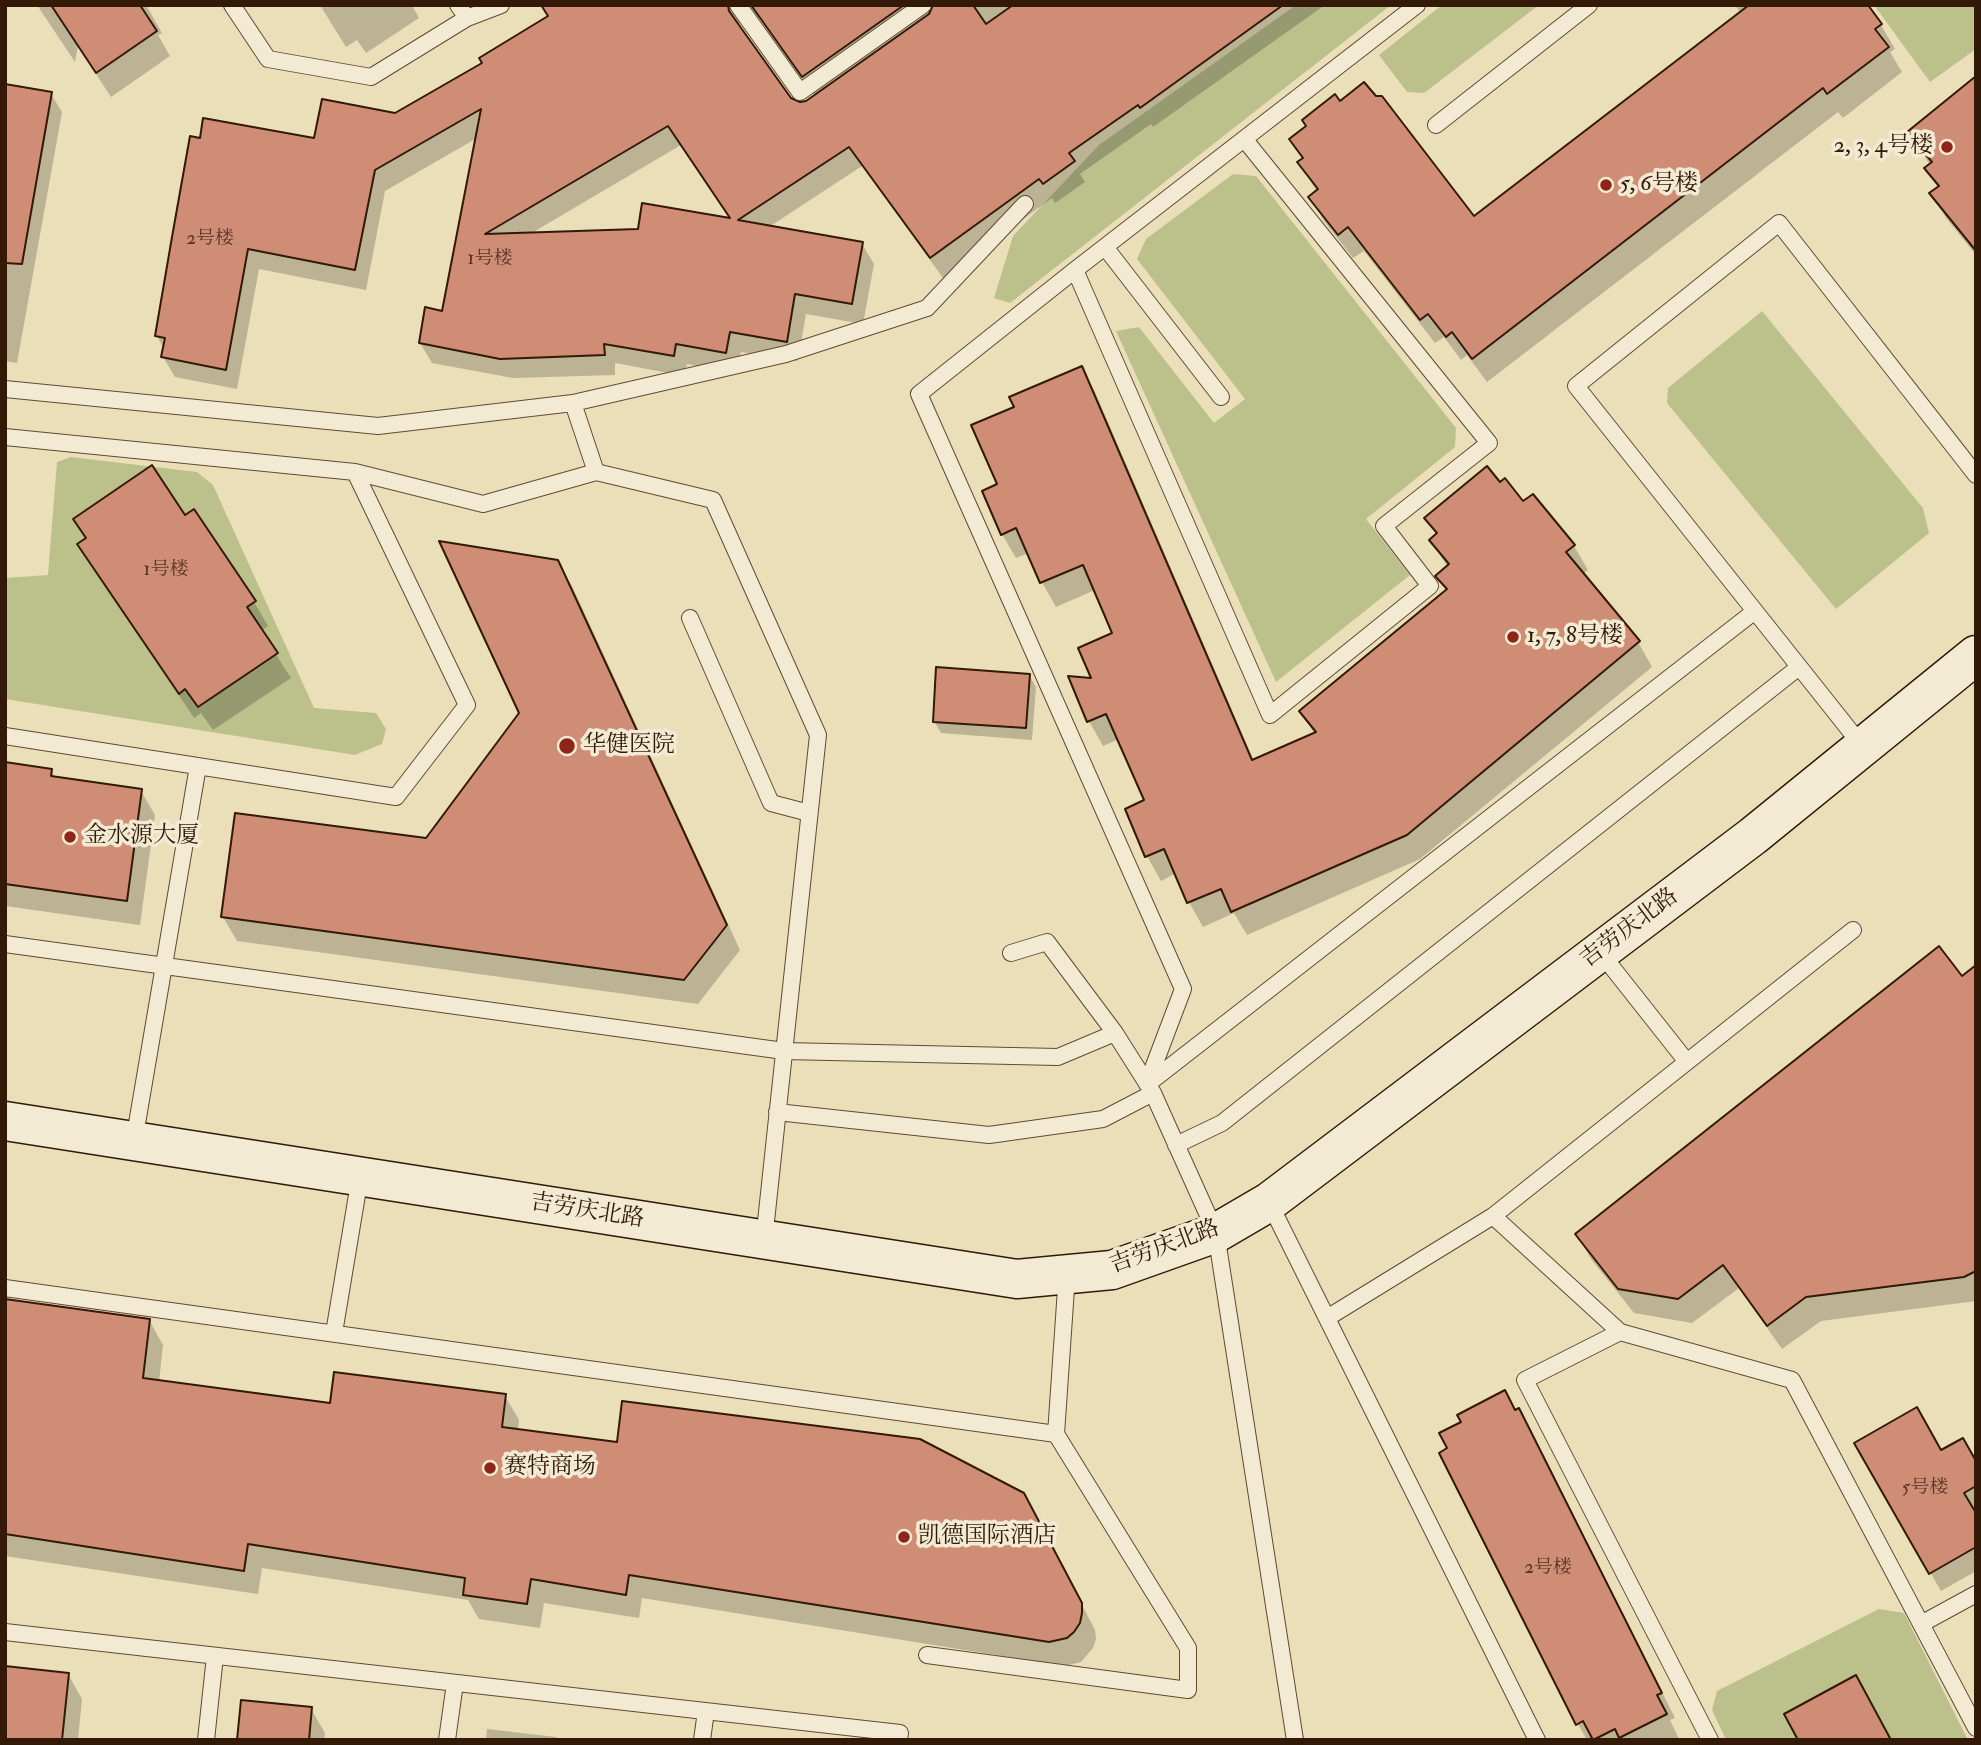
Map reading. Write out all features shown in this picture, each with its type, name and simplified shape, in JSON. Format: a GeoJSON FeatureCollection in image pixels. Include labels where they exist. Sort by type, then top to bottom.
{"type":"FeatureCollection","features":[{"type":"Feature","properties":{"kind":"main road","name":"吉劳庆北路"},"geometry":{"type":"LineString","coordinates":[[5,1121],[1017,1279],[1112,1270],[1216,1233],[1269,1202],[1753,836],[1976,656]]}},
{"type":"Feature","properties":{"kind":"lane"},"geometry":{"type":"LineString","coordinates":[[232,5],[268,59],[371,77],[463,12],[501,5]]}},
{"type":"Feature","properties":{"kind":"lane"},"geometry":{"type":"LineString","coordinates":[[738,5],[800,92],[923,5]]}},
{"type":"Feature","properties":{"kind":"lane"},"geometry":{"type":"LineString","coordinates":[[1150,1089],[1184,989],[919,394],[1417,5]]}},
{"type":"Feature","properties":{"kind":"lane"},"geometry":{"type":"LineString","coordinates":[[1436,125],[1589,5]]}},
{"type":"Feature","properties":{"kind":"lane"},"geometry":{"type":"LineString","coordinates":[[1075,271],[1270,715],[1430,586],[1384,526],[1489,443],[1245,140]]}},
{"type":"Feature","properties":{"kind":"lane"},"geometry":{"type":"LineString","coordinates":[[5,389],[379,426],[573,403],[786,354],[927,308],[1025,204]]}},
{"type":"Feature","properties":{"kind":"lane"},"geometry":{"type":"LineString","coordinates":[[1863,747],[1576,386],[1779,223],[1973,464]]}},
{"type":"Feature","properties":{"kind":"lane"},"geometry":{"type":"LineString","coordinates":[[1105,247],[1221,397]]}},
{"type":"Feature","properties":{"kind":"lane"},"geometry":{"type":"LineString","coordinates":[[573,403],[596,472]]}},
{"type":"Feature","properties":{"kind":"lane"},"geometry":{"type":"LineString","coordinates":[[5,437],[355,471],[483,504],[596,472],[713,500],[818,735],[764,1240]]}},
{"type":"Feature","properties":{"kind":"lane"},"geometry":{"type":"LineString","coordinates":[[5,736],[396,797],[467,705],[355,471]]}},
{"type":"Feature","properties":{"kind":"lane"},"geometry":{"type":"LineString","coordinates":[[777,1112],[989,1135],[1102,1119],[1150,1089],[1755,611]]}},
{"type":"Feature","properties":{"kind":"lane"},"geometry":{"type":"LineString","coordinates":[[690,618],[771,803],[809,813]]}},
{"type":"Feature","properties":{"kind":"lane"},"geometry":{"type":"LineString","coordinates":[[1176,1145],[1222,1123],[1799,667]]}},
{"type":"Feature","properties":{"kind":"lane"},"geometry":{"type":"LineString","coordinates":[[134,1141],[198,766]]}},
{"type":"Feature","properties":{"kind":"lane"},"geometry":{"type":"LineString","coordinates":[[1327,1318],[1493,1216],[1853,930]]}},
{"type":"Feature","properties":{"kind":"lane"},"geometry":{"type":"LineString","coordinates":[[1011,953],[1047,942],[1115,1033],[1150,1089],[1216,1233],[1295,1740]]}},
{"type":"Feature","properties":{"kind":"lane"},"geometry":{"type":"LineString","coordinates":[[5,944],[784,1051],[1058,1057],[1115,1033]]}},
{"type":"Feature","properties":{"kind":"lane"},"geometry":{"type":"LineString","coordinates":[[1600,952],[1687,1062]]}},
{"type":"Feature","properties":{"kind":"lane"},"geometry":{"type":"LineString","coordinates":[[334,1334],[360,1176]]}},
{"type":"Feature","properties":{"kind":"lane"},"geometry":{"type":"LineString","coordinates":[[1269,1202],[1537,1740]]}},
{"type":"Feature","properties":{"kind":"lane"},"geometry":{"type":"LineString","coordinates":[[1493,1216],[1620,1332],[1792,1380],[1976,1728]]}},
{"type":"Feature","properties":{"kind":"lane"},"geometry":{"type":"LineString","coordinates":[[927,1655],[1188,1690],[1188,1648],[1056,1434],[1067,1274]]}},
{"type":"Feature","properties":{"kind":"lane"},"geometry":{"type":"LineString","coordinates":[[5,1288],[1056,1434]]}},
{"type":"Feature","properties":{"kind":"lane"},"geometry":{"type":"LineString","coordinates":[[1620,1332],[1525,1380],[1710,1740]]}},
{"type":"Feature","properties":{"kind":"lane"},"geometry":{"type":"LineString","coordinates":[[1921,1624],[1976,1594]]}},
{"type":"Feature","properties":{"kind":"lane"},"geometry":{"type":"LineString","coordinates":[[5,1632],[900,1733],[899,1740]]}},
{"type":"Feature","properties":{"kind":"lane"},"geometry":{"type":"LineString","coordinates":[[206,1740],[215,1656]]}},
{"type":"Feature","properties":{"kind":"lane"},"geometry":{"type":"LineString","coordinates":[[447,1740],[455,1683]]}},
{"type":"Feature","properties":{"kind":"lane"},"geometry":{"type":"LineString","coordinates":[[702,1740],[706,1711]]}},
{"type":"Feature","properties":{"kind":"green space"},"geometry":{"type":"Polygon","coordinates":[[[1296,5],[1391,5],[1010,303],[994,298],[1013,236],[1099,145],[1296,5]]]}},
{"type":"Feature","properties":{"kind":"green space"},"geometry":{"type":"Polygon","coordinates":[[[1442,5],[1539,5],[1424,93],[1407,92],[1379,55],[1442,5]]]}},
{"type":"Feature","properties":{"kind":"green space"},"geometry":{"type":"Polygon","coordinates":[[[1874,5],[1976,5],[1976,49],[1930,82],[1874,5]]]}},
{"type":"Feature","properties":{"kind":"green space"},"geometry":{"type":"Polygon","coordinates":[[[1233,174],[1256,176],[1456,428],[1455,447],[1366,519],[1410,575],[1276,682],[1116,331],[1139,327],[1214,423],[1245,399],[1137,259],[1146,239],[1233,174]]]}},
{"type":"Feature","properties":{"kind":"green space"},"geometry":{"type":"Polygon","coordinates":[[[1762,311],[1923,508],[1929,533],[1836,609],[1667,403],[1668,388],[1762,311]]]}},
{"type":"Feature","properties":{"kind":"green space"},"geometry":{"type":"Polygon","coordinates":[[[71,457],[197,472],[213,485],[314,708],[376,713],[386,729],[382,744],[355,755],[5,699],[5,578],[48,575],[57,462],[71,457]]]}},
{"type":"Feature","properties":{"kind":"green space"},"geometry":{"type":"Polygon","coordinates":[[[1879,1609],[1904,1613],[1968,1740],[1726,1740],[1712,1710],[1717,1691],[1879,1609]]]}},
{"type":"Feature","properties":{"kind":"building"},"geometry":{"type":"Polygon","coordinates":[[[51,5],[140,5],[157,31],[96,73],[51,5]]]}},
{"type":"Feature","properties":{"kind":"building"},"geometry":{"type":"Polygon","coordinates":[[[541,5],[728,5],[729,11],[791,98],[800,102],[806,101],[929,14],[933,5],[973,5],[986,24],[1013,5],[1283,5],[1140,108],[1138,105],[1069,153],[1075,161],[1043,184],[1039,179],[930,258],[849,147],[738,220],[863,242],[852,304],[795,294],[787,342],[730,332],[726,353],[676,344],[674,356],[604,344],[605,355],[500,359],[419,343],[425,307],[442,311],[481,109],[375,170],[355,270],[248,249],[226,370],[161,357],[165,338],[155,336],[172,237],[190,136],[200,138],[203,118],[314,138],[322,99],[395,113],[482,63],[479,58],[548,16],[541,5]],[[668,126],[485,234],[638,229],[642,203],[730,218],[668,126]]]}},
{"type":"Feature","properties":{"kind":"building"},"geometry":{"type":"Polygon","coordinates":[[[751,5],[904,5],[802,77],[751,5]]]}},
{"type":"Feature","properties":{"kind":"building","name":"5, 6号楼"},"geometry":{"type":"Polygon","coordinates":[[[1749,5],[1868,5],[1882,24],[1875,29],[1889,47],[1827,94],[1823,88],[1472,359],[1452,332],[1446,337],[1428,314],[1420,320],[1348,227],[1338,235],[1308,197],[1318,189],[1297,162],[1303,158],[1289,139],[1306,126],[1302,120],[1335,94],[1340,101],[1364,82],[1376,96],[1382,96],[1474,216],[1749,5]]]}},
{"type":"Feature","properties":{"kind":"building","name":"2, 3, 4号楼"},"geometry":{"type":"Polygon","coordinates":[[[1976,76],[1976,251],[1929,193],[1939,186],[1924,168],[1932,162],[1907,132],[1976,76]]]}},
{"type":"Feature","properties":{"kind":"building"},"geometry":{"type":"Polygon","coordinates":[[[5,84],[52,92],[22,264],[5,263],[5,84]]]}},
{"type":"Feature","properties":{"kind":"building","name":"1, 7, 8号楼"},"geometry":{"type":"Polygon","coordinates":[[[1082,366],[1252,760],[1316,732],[1299,711],[1447,589],[1435,576],[1449,564],[1429,540],[1437,533],[1424,518],[1487,466],[1500,482],[1505,478],[1523,501],[1533,494],[1575,545],[1566,552],[1640,641],[1407,835],[1231,912],[1221,889],[1187,903],[1164,849],[1145,857],[1125,809],[1144,800],[1106,714],[1087,722],[1068,676],[1091,678],[1078,648],[1112,633],[1083,565],[1040,583],[1016,528],[1001,535],[982,491],[997,484],[971,425],[1014,407],[1009,397],[1082,366]]]}},
{"type":"Feature","properties":{"kind":"building"},"geometry":{"type":"Polygon","coordinates":[[[152,465],[185,515],[194,509],[256,601],[247,607],[278,653],[198,707],[185,689],[179,694],[77,544],[86,538],[73,519],[152,465]]]}},
{"type":"Feature","properties":{"kind":"building","name":"华健医院"},"geometry":{"type":"Polygon","coordinates":[[[439,541],[558,560],[727,925],[684,980],[221,917],[235,813],[426,838],[519,713],[439,541]]]}},
{"type":"Feature","properties":{"kind":"building"},"geometry":{"type":"Polygon","coordinates":[[[936,667],[1030,674],[1026,728],[933,722],[936,667]]]}},
{"type":"Feature","properties":{"kind":"building","name":"金水源大厦"},"geometry":{"type":"Polygon","coordinates":[[[5,762],[52,769],[51,776],[142,789],[127,901],[5,884],[5,762]]]}},
{"type":"Feature","properties":{"kind":"building"},"geometry":{"type":"Polygon","coordinates":[[[1939,946],[1962,976],[1976,965],[1976,1271],[1964,1277],[1806,1297],[1767,1326],[1723,1265],[1678,1299],[1618,1289],[1575,1234],[1939,946]]]}},
{"type":"Feature","properties":{"kind":"building","name":"赛特商场"},"geometry":{"type":"Polygon","coordinates":[[[5,1299],[150,1319],[143,1378],[330,1403],[334,1372],[506,1394],[502,1427],[617,1442],[622,1401],[920,1439],[1024,1493],[1082,1603],[1080,1623],[1067,1638],[1049,1642],[629,1575],[626,1595],[531,1579],[527,1604],[463,1595],[465,1578],[248,1544],[244,1571],[5,1534],[5,1299]]]}},
{"type":"Feature","properties":{"kind":"building"},"geometry":{"type":"Polygon","coordinates":[[[1505,1390],[1515,1410],[1519,1408],[1662,1693],[1657,1695],[1667,1714],[1619,1738],[1615,1729],[1593,1740],[1583,1721],[1576,1725],[1439,1453],[1447,1448],[1439,1433],[1461,1422],[1457,1415],[1505,1390]]]}},
{"type":"Feature","properties":{"kind":"building"},"geometry":{"type":"Polygon","coordinates":[[[1917,1407],[1941,1450],[1963,1438],[1976,1461],[1976,1486],[1964,1493],[1976,1513],[1976,1547],[1929,1574],[1854,1443],[1917,1407]]]}},
{"type":"Feature","properties":{"kind":"building"},"geometry":{"type":"Polygon","coordinates":[[[5,1666],[69,1673],[62,1740],[5,1740],[5,1666]]]}},
{"type":"Feature","properties":{"kind":"building"},"geometry":{"type":"Polygon","coordinates":[[[1856,1675],[1891,1740],[1798,1740],[1784,1714],[1856,1675]]]}},
{"type":"Feature","properties":{"kind":"building"},"geometry":{"type":"Polygon","coordinates":[[[241,1700],[312,1707],[309,1740],[237,1740],[241,1700]]]}},
{"type":"Feature","properties":{"kind":"place","name":"2, 3, 4号楼"},"geometry":{"type":"Point","coordinates":[1947,147]}},
{"type":"Feature","properties":{"kind":"place","name":"5, 6号楼"},"geometry":{"type":"Point","coordinates":[1606,185]}},
{"type":"Feature","properties":{"kind":"place","name":"1, 7, 8号楼"},"geometry":{"type":"Point","coordinates":[1513,637]}},
{"type":"Feature","properties":{"kind":"place","name":"华健医院"},"geometry":{"type":"Point","coordinates":[567,746]}},
{"type":"Feature","properties":{"kind":"place","name":"金水源大厦"},"geometry":{"type":"Point","coordinates":[70,837]}},
{"type":"Feature","properties":{"kind":"place","name":"赛特商场"},"geometry":{"type":"Point","coordinates":[490,1468]}},
{"type":"Feature","properties":{"kind":"place","name":"凯德国际酒店"},"geometry":{"type":"Point","coordinates":[904,1537]}}]}
